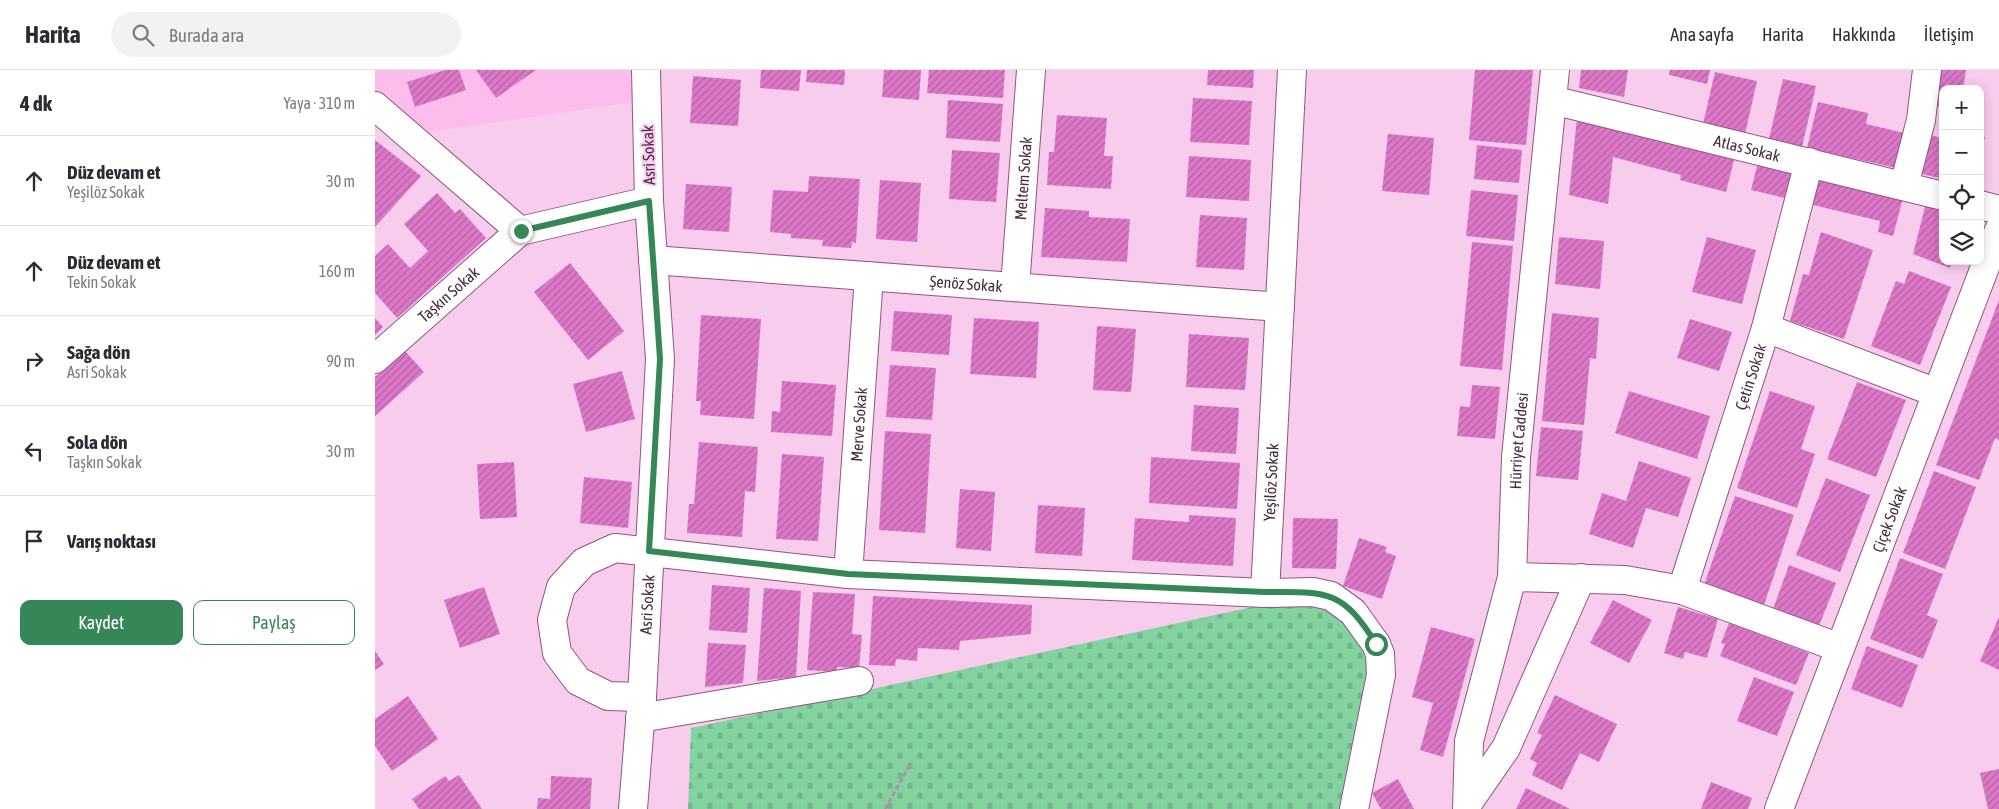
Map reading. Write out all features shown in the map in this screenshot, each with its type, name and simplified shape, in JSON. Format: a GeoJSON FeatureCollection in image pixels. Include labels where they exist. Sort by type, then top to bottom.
{"type":"FeatureCollection","features":[{"type":"Feature","properties":{"kind":"street","name":"Asri Sokak"},"geometry":{"type":"LineString","coordinates":[[633,809],[641,708],[660,359],[649,201],[646,70]]}},
{"type":"Feature","properties":{"kind":"street","name":"Meltem Sokak"},"geometry":{"type":"LineString","coordinates":[[1015,287],[1031,70]]}},
{"type":"Feature","properties":{"kind":"street","name":"Yeşilöz Sokak"},"geometry":{"type":"LineString","coordinates":[[1265,592],[1292,70]]}},
{"type":"Feature","properties":{"kind":"street","name":"Hürriyet Caddesi"},"geometry":{"type":"LineString","coordinates":[[1467,806],[1469,741],[1512,577],[1516,457],[1555,70]]}},
{"type":"Feature","properties":{"kind":"street"},"geometry":{"type":"LineString","coordinates":[[1904,186],[1921,120],[1927,70]]}},
{"type":"Feature","properties":{"kind":"street","name":"Atlas Sokak"},"geometry":{"type":"LineString","coordinates":[[1552,100],[1939,195]]}},
{"type":"Feature","properties":{"kind":"street"},"geometry":{"type":"LineString","coordinates":[[375,106],[521,231]]}},
{"type":"Feature","properties":{"kind":"street","name":"Çetin Sokak"},"geometry":{"type":"LineString","coordinates":[[1682,590],[1766,328],[1809,162]]}},
{"type":"Feature","properties":{"kind":"street","name":"Taşkın Sokak"},"geometry":{"type":"LineString","coordinates":[[375,359],[521,231],[649,201]]}},
{"type":"Feature","properties":{"kind":"street"},"geometry":{"type":"LineString","coordinates":[[1984,206],[1999,210]]}},
{"type":"Feature","properties":{"kind":"street","name":"Çiçek Sokak"},"geometry":{"type":"LineString","coordinates":[[1779,809],[1999,230]]}},
{"type":"Feature","properties":{"kind":"street","name":"Şenöz Sokak"},"geometry":{"type":"LineString","coordinates":[[653,260],[1280,307]]}},
{"type":"Feature","properties":{"kind":"street","name":"Merve Sokak"},"geometry":{"type":"LineString","coordinates":[[848,574],[869,276]]}},
{"type":"Feature","properties":{"kind":"street"},"geometry":{"type":"LineString","coordinates":[[1766,328],[1937,393]]}},
{"type":"Feature","properties":{"kind":"street"},"geometry":{"type":"LineString","coordinates":[[859,681],[641,708],[607,696],[578,681],[557,653],[551,620],[561,587],[584,562],[615,548],[848,574],[1265,592],[1313,592],[1331,596],[1353,612],[1376,644],[1380,654],[1381,675],[1354,809]]}},
{"type":"Feature","properties":{"kind":"street"},"geometry":{"type":"LineString","coordinates":[[1512,577],[1625,580],[1682,590],[1840,648]]}},
{"type":"Feature","properties":{"kind":"street"},"geometry":{"type":"LineString","coordinates":[[1467,806],[1506,748],[1581,578]]}},
{"type":"Feature","properties":{"kind":"path"},"geometry":{"type":"LineString","coordinates":[[885,809],[911,763]]}},
{"type":"Feature","properties":{"kind":"shaded area"},"geometry":{"type":"Polygon","coordinates":[[[375,70],[646,70],[647,100],[409,135],[375,106],[375,70]]]}},
{"type":"Feature","properties":{"kind":"green space"},"geometry":{"type":"Polygon","coordinates":[[[1320,603],[1351,625],[1371,665],[1343,809],[688,809],[691,728],[1266,604],[1320,603]]]}},
{"type":"Feature","properties":{"kind":"building"},"geometry":{"type":"Polygon","coordinates":[[[445,70],[459,70],[466,90],[415,107],[407,82],[445,70]]]}},
{"type":"Feature","properties":{"kind":"building"},"geometry":{"type":"Polygon","coordinates":[[[476,70],[536,70],[496,98],[476,70]]]}},
{"type":"Feature","properties":{"kind":"building"},"geometry":{"type":"Polygon","coordinates":[[[761,70],[801,70],[799,91],[760,88],[761,70]]]}},
{"type":"Feature","properties":{"kind":"building"},"geometry":{"type":"Polygon","coordinates":[[[807,70],[845,70],[844,85],[806,82],[807,70]]]}},
{"type":"Feature","properties":{"kind":"building"},"geometry":{"type":"Polygon","coordinates":[[[884,70],[921,70],[919,100],[882,97],[884,70]]]}},
{"type":"Feature","properties":{"kind":"building"},"geometry":{"type":"Polygon","coordinates":[[[929,70],[1005,70],[1003,98],[927,93],[929,70]]]}},
{"type":"Feature","properties":{"kind":"building"},"geometry":{"type":"Polygon","coordinates":[[[1208,70],[1254,70],[1253,88],[1207,85],[1208,70]]]}},
{"type":"Feature","properties":{"kind":"building"},"geometry":{"type":"Polygon","coordinates":[[[1475,70],[1533,70],[1526,145],[1469,140],[1475,70]]]}},
{"type":"Feature","properties":{"kind":"building"},"geometry":{"type":"Polygon","coordinates":[[[1581,70],[1628,70],[1624,97],[1579,88],[1581,70]]]}},
{"type":"Feature","properties":{"kind":"building"},"geometry":{"type":"Polygon","coordinates":[[[1670,70],[1710,70],[1707,84],[1669,75],[1670,70]]]}},
{"type":"Feature","properties":{"kind":"building"},"geometry":{"type":"Polygon","coordinates":[[[1936,70],[1966,70],[1964,85],[1939,85],[1939,107],[1931,106],[1936,70]]]}},
{"type":"Feature","properties":{"kind":"building"},"geometry":{"type":"Polygon","coordinates":[[[1715,72],[1757,81],[1745,134],[1703,124],[1715,72]]]}},
{"type":"Feature","properties":{"kind":"building"},"geometry":{"type":"Polygon","coordinates":[[[693,76],[741,80],[738,126],[690,123],[693,76]]]}},
{"type":"Feature","properties":{"kind":"building"},"geometry":{"type":"Polygon","coordinates":[[[1783,79],[1816,86],[1802,147],[1769,139],[1783,79]]]}},
{"type":"Feature","properties":{"kind":"building"},"geometry":{"type":"Polygon","coordinates":[[[1193,98],[1252,101],[1249,145],[1190,142],[1193,98]]]}},
{"type":"Feature","properties":{"kind":"building"},"geometry":{"type":"Polygon","coordinates":[[[948,100],[1003,104],[1000,142],[946,138],[948,100]]]}},
{"type":"Feature","properties":{"kind":"building"},"geometry":{"type":"Polygon","coordinates":[[[1818,102],[1868,113],[1866,124],[1909,134],[1901,169],[1807,148],[1818,102]]]}},
{"type":"Feature","properties":{"kind":"building"},"geometry":{"type":"Polygon","coordinates":[[[1057,115],[1107,118],[1104,156],[1113,156],[1111,189],[1047,185],[1049,152],[1054,152],[1057,115]]]}},
{"type":"Feature","properties":{"kind":"building"},"geometry":{"type":"Polygon","coordinates":[[[1577,118],[1735,156],[1726,192],[1680,180],[1681,175],[1613,157],[1608,204],[1569,195],[1577,118]]]}},
{"type":"Feature","properties":{"kind":"building"},"geometry":{"type":"Polygon","coordinates":[[[1924,133],[1939,137],[1939,178],[1914,172],[1924,133]]]}},
{"type":"Feature","properties":{"kind":"building"},"geometry":{"type":"Polygon","coordinates":[[[1388,134],[1434,138],[1429,195],[1382,191],[1388,134]]]}},
{"type":"Feature","properties":{"kind":"building"},"geometry":{"type":"Polygon","coordinates":[[[375,140],[421,176],[375,227],[375,140]]]}},
{"type":"Feature","properties":{"kind":"building"},"geometry":{"type":"Polygon","coordinates":[[[1477,145],[1522,150],[1519,183],[1474,179],[1477,145]]]}},
{"type":"Feature","properties":{"kind":"building"},"geometry":{"type":"Polygon","coordinates":[[[952,150],[1000,153],[996,202],[949,199],[952,150]]]}},
{"type":"Feature","properties":{"kind":"building"},"geometry":{"type":"Polygon","coordinates":[[[1189,156],[1251,160],[1249,201],[1186,197],[1189,156]]]}},
{"type":"Feature","properties":{"kind":"building"},"geometry":{"type":"Polygon","coordinates":[[[1758,162],[1796,171],[1789,199],[1751,190],[1758,162]]]}},
{"type":"Feature","properties":{"kind":"building"},"geometry":{"type":"Polygon","coordinates":[[[809,176],[860,179],[856,243],[852,242],[851,248],[822,246],[823,240],[791,238],[791,234],[770,232],[773,190],[808,192],[809,176]]]}},
{"type":"Feature","properties":{"kind":"building"},"geometry":{"type":"Polygon","coordinates":[[[1816,176],[1903,198],[1893,236],[1878,232],[1880,221],[1809,204],[1816,176]]]}},
{"type":"Feature","properties":{"kind":"building"},"geometry":{"type":"Polygon","coordinates":[[[880,180],[921,183],[917,242],[876,239],[880,180]]]}},
{"type":"Feature","properties":{"kind":"building"},"geometry":{"type":"Polygon","coordinates":[[[686,184],[732,187],[729,232],[683,229],[686,184]]]}},
{"type":"Feature","properties":{"kind":"building"},"geometry":{"type":"Polygon","coordinates":[[[1471,190],[1518,195],[1514,241],[1466,236],[1471,190]]]}},
{"type":"Feature","properties":{"kind":"building"},"geometry":{"type":"Polygon","coordinates":[[[437,193],[455,213],[460,209],[486,238],[397,318],[375,293],[375,256],[388,244],[410,268],[428,251],[404,224],[437,193]]]}},
{"type":"Feature","properties":{"kind":"building"},"geometry":{"type":"Polygon","coordinates":[[[1926,203],[1939,206],[1939,264],[1913,254],[1926,203]]]}},
{"type":"Feature","properties":{"kind":"building"},"geometry":{"type":"Polygon","coordinates":[[[1045,208],[1089,211],[1089,217],[1130,219],[1127,262],[1041,257],[1045,208]]]}},
{"type":"Feature","properties":{"kind":"building"},"geometry":{"type":"Polygon","coordinates":[[[1200,215],[1247,218],[1244,270],[1196,267],[1200,215]]]}},
{"type":"Feature","properties":{"kind":"building"},"geometry":{"type":"Polygon","coordinates":[[[1821,232],[1873,250],[1844,339],[1790,321],[1803,274],[1809,275],[1821,232]]]}},
{"type":"Feature","properties":{"kind":"building"},"geometry":{"type":"Polygon","coordinates":[[[1559,237],[1604,241],[1600,289],[1555,284],[1559,237]]]}},
{"type":"Feature","properties":{"kind":"building"},"geometry":{"type":"Polygon","coordinates":[[[1707,237],[1756,250],[1742,304],[1692,292],[1707,237]]]}},
{"type":"Feature","properties":{"kind":"building"},"geometry":{"type":"Polygon","coordinates":[[[1472,242],[1513,246],[1502,370],[1460,366],[1472,242]]]}},
{"type":"Feature","properties":{"kind":"building"},"geometry":{"type":"Polygon","coordinates":[[[570,263],[624,331],[588,360],[534,292],[570,263]]]}},
{"type":"Feature","properties":{"kind":"building"},"geometry":{"type":"Polygon","coordinates":[[[1909,271],[1951,287],[1920,365],[1871,346],[1896,281],[1904,284],[1909,271]]]}},
{"type":"Feature","properties":{"kind":"building"},"geometry":{"type":"Polygon","coordinates":[[[1999,300],[1999,440],[1995,438],[1979,480],[1936,465],[1999,300]]]}},
{"type":"Feature","properties":{"kind":"building"},"geometry":{"type":"Polygon","coordinates":[[[894,311],[952,315],[949,355],[891,351],[894,311]]]}},
{"type":"Feature","properties":{"kind":"building"},"geometry":{"type":"Polygon","coordinates":[[[1552,313],[1599,318],[1596,359],[1590,358],[1584,425],[1542,421],[1552,313]]]}},
{"type":"Feature","properties":{"kind":"building"},"geometry":{"type":"Polygon","coordinates":[[[701,315],[761,319],[754,419],[700,415],[701,401],[696,401],[701,315]]]}},
{"type":"Feature","properties":{"kind":"building"},"geometry":{"type":"Polygon","coordinates":[[[375,318],[383,327],[375,335],[375,318]]]}},
{"type":"Feature","properties":{"kind":"building"},"geometry":{"type":"Polygon","coordinates":[[[974,318],[1039,322],[1036,378],[970,374],[974,318]]]}},
{"type":"Feature","properties":{"kind":"building"},"geometry":{"type":"Polygon","coordinates":[[[1690,319],[1732,332],[1719,371],[1677,358],[1690,319]]]}},
{"type":"Feature","properties":{"kind":"building"},"geometry":{"type":"Polygon","coordinates":[[[1097,326],[1136,329],[1131,392],[1093,390],[1097,326]]]}},
{"type":"Feature","properties":{"kind":"building"},"geometry":{"type":"Polygon","coordinates":[[[1189,334],[1249,338],[1245,390],[1186,387],[1189,334]]]}},
{"type":"Feature","properties":{"kind":"building"},"geometry":{"type":"Polygon","coordinates":[[[405,351],[424,372],[375,416],[375,377],[405,351]]]}},
{"type":"Feature","properties":{"kind":"building"},"geometry":{"type":"Polygon","coordinates":[[[890,365],[936,368],[932,420],[886,417],[890,365]]]}},
{"type":"Feature","properties":{"kind":"building"},"geometry":{"type":"Polygon","coordinates":[[[622,371],[635,419],[586,432],[573,384],[622,371]]]}},
{"type":"Feature","properties":{"kind":"building"},"geometry":{"type":"Polygon","coordinates":[[[782,381],[836,385],[832,436],[771,432],[772,411],[780,412],[782,381]]]}},
{"type":"Feature","properties":{"kind":"building"},"geometry":{"type":"Polygon","coordinates":[[[1857,382],[1906,400],[1876,477],[1827,459],[1857,382]]]}},
{"type":"Feature","properties":{"kind":"building"},"geometry":{"type":"Polygon","coordinates":[[[1472,385],[1500,387],[1495,439],[1457,436],[1460,406],[1470,407],[1472,385]]]}},
{"type":"Feature","properties":{"kind":"building"},"geometry":{"type":"Polygon","coordinates":[[[1629,391],[1710,416],[1697,459],[1615,433],[1629,391]]]}},
{"type":"Feature","properties":{"kind":"building"},"geometry":{"type":"Polygon","coordinates":[[[1770,391],[1815,406],[1801,449],[1815,454],[1797,508],[1737,488],[1770,391]]]}},
{"type":"Feature","properties":{"kind":"building"},"geometry":{"type":"Polygon","coordinates":[[[1194,405],[1239,408],[1236,454],[1191,451],[1194,405]]]}},
{"type":"Feature","properties":{"kind":"building"},"geometry":{"type":"Polygon","coordinates":[[[1541,427],[1583,431],[1578,480],[1536,476],[1541,427]]]}},
{"type":"Feature","properties":{"kind":"building"},"geometry":{"type":"Polygon","coordinates":[[[885,431],[931,434],[925,533],[879,530],[885,431]]]}},
{"type":"Feature","properties":{"kind":"building"},"geometry":{"type":"Polygon","coordinates":[[[699,442],[758,447],[755,492],[745,491],[742,537],[687,533],[689,504],[694,504],[699,442]]]}},
{"type":"Feature","properties":{"kind":"building"},"geometry":{"type":"Polygon","coordinates":[[[782,454],[824,457],[818,541],[776,539],[782,454]]]}},
{"type":"Feature","properties":{"kind":"building"},"geometry":{"type":"Polygon","coordinates":[[[1151,457],[1240,463],[1237,509],[1149,503],[1151,457]]]}},
{"type":"Feature","properties":{"kind":"building"},"geometry":{"type":"Polygon","coordinates":[[[1639,461],[1691,478],[1678,517],[1646,508],[1633,548],[1589,534],[1602,493],[1626,501],[1639,461]]]}},
{"type":"Feature","properties":{"kind":"building"},"geometry":{"type":"Polygon","coordinates":[[[514,462],[517,517],[480,519],[477,464],[514,462]]]}},
{"type":"Feature","properties":{"kind":"building"},"geometry":{"type":"Polygon","coordinates":[[[1934,471],[1976,487],[1945,569],[1903,553],[1934,471]]]}},
{"type":"Feature","properties":{"kind":"building"},"geometry":{"type":"Polygon","coordinates":[[[584,477],[632,482],[628,528],[580,523],[584,477]]]}},
{"type":"Feature","properties":{"kind":"building"},"geometry":{"type":"Polygon","coordinates":[[[1826,478],[1870,495],[1840,572],[1796,555],[1826,478]]]}},
{"type":"Feature","properties":{"kind":"building"},"geometry":{"type":"Polygon","coordinates":[[[960,489],[995,492],[991,551],[956,548],[960,489]]]}},
{"type":"Feature","properties":{"kind":"building"},"geometry":{"type":"Polygon","coordinates":[[[1735,496],[1794,515],[1764,605],[1704,585],[1735,496]]]}},
{"type":"Feature","properties":{"kind":"building"},"geometry":{"type":"Polygon","coordinates":[[[1038,505],[1085,508],[1082,556],[1035,553],[1038,505]]]}},
{"type":"Feature","properties":{"kind":"building"},"geometry":{"type":"Polygon","coordinates":[[[1189,515],[1236,518],[1233,566],[1132,560],[1135,518],[1189,522],[1189,515]]]}},
{"type":"Feature","properties":{"kind":"building"},"geometry":{"type":"Polygon","coordinates":[[[1293,518],[1338,519],[1336,569],[1292,568],[1293,518]]]}},
{"type":"Feature","properties":{"kind":"building"},"geometry":{"type":"Polygon","coordinates":[[[1359,538],[1387,547],[1385,552],[1396,556],[1382,599],[1343,586],[1359,538]]]}},
{"type":"Feature","properties":{"kind":"building"},"geometry":{"type":"Polygon","coordinates":[[[1900,558],[1943,574],[1927,615],[1938,620],[1923,659],[1870,639],[1900,558]]]}},
{"type":"Feature","properties":{"kind":"building"},"geometry":{"type":"Polygon","coordinates":[[[1789,565],[1836,583],[1819,626],[1773,609],[1789,565]]]}},
{"type":"Feature","properties":{"kind":"building"},"geometry":{"type":"Polygon","coordinates":[[[712,585],[750,588],[747,633],[709,630],[712,585]]]}},
{"type":"Feature","properties":{"kind":"building"},"geometry":{"type":"Polygon","coordinates":[[[484,587],[500,634],[460,648],[444,600],[484,587]]]}},
{"type":"Feature","properties":{"kind":"building"},"geometry":{"type":"Polygon","coordinates":[[[764,588],[801,591],[796,677],[757,681],[764,588]]]}},
{"type":"Feature","properties":{"kind":"building"},"geometry":{"type":"Polygon","coordinates":[[[813,592],[855,594],[852,634],[862,635],[859,668],[837,667],[837,672],[807,670],[813,592]]]}},
{"type":"Feature","properties":{"kind":"building"},"geometry":{"type":"Polygon","coordinates":[[[873,596],[1032,605],[1031,634],[960,641],[959,650],[918,648],[917,661],[896,659],[895,666],[869,665],[873,596]]]}},
{"type":"Feature","properties":{"kind":"building"},"geometry":{"type":"Polygon","coordinates":[[[1613,600],[1652,620],[1629,663],[1590,643],[1613,600]]]}},
{"type":"Feature","properties":{"kind":"building"},"geometry":{"type":"Polygon","coordinates":[[[1678,607],[1718,619],[1707,658],[1685,652],[1683,659],[1664,653],[1678,607]]]}},
{"type":"Feature","properties":{"kind":"building"},"geometry":{"type":"Polygon","coordinates":[[[1999,617],[1999,670],[1980,661],[1999,617]]]}},
{"type":"Feature","properties":{"kind":"building"},"geometry":{"type":"Polygon","coordinates":[[[1729,623],[1809,653],[1796,685],[1720,656],[1725,644],[1721,643],[1729,623]]]}},
{"type":"Feature","properties":{"kind":"building"},"geometry":{"type":"Polygon","coordinates":[[[1431,627],[1475,639],[1443,757],[1420,750],[1433,703],[1412,697],[1431,627]]]}},
{"type":"Feature","properties":{"kind":"building"},"geometry":{"type":"Polygon","coordinates":[[[708,643],[746,645],[743,683],[705,687],[708,643]]]}},
{"type":"Feature","properties":{"kind":"building"},"geometry":{"type":"Polygon","coordinates":[[[1867,646],[1918,665],[1902,708],[1851,689],[1867,646]]]}},
{"type":"Feature","properties":{"kind":"building"},"geometry":{"type":"Polygon","coordinates":[[[375,651],[384,664],[375,670],[375,651]]]}},
{"type":"Feature","properties":{"kind":"building"},"geometry":{"type":"Polygon","coordinates":[[[1754,677],[1794,692],[1777,736],[1737,721],[1754,677]]]}},
{"type":"Feature","properties":{"kind":"building"},"geometry":{"type":"Polygon","coordinates":[[[1555,695],[1617,724],[1599,762],[1580,753],[1562,790],[1532,775],[1537,763],[1530,759],[1542,735],[1537,733],[1555,695]]]}},
{"type":"Feature","properties":{"kind":"building"},"geometry":{"type":"Polygon","coordinates":[[[408,696],[438,739],[392,771],[375,746],[375,719],[408,696]]]}},
{"type":"Feature","properties":{"kind":"building"},"geometry":{"type":"Polygon","coordinates":[[[1999,769],[1999,809],[1988,809],[1980,773],[1999,769]]]}},
{"type":"Feature","properties":{"kind":"building"},"geometry":{"type":"Polygon","coordinates":[[[459,775],[482,809],[419,809],[412,799],[445,776],[449,781],[459,775]]]}},
{"type":"Feature","properties":{"kind":"building"},"geometry":{"type":"Polygon","coordinates":[[[551,776],[592,778],[590,809],[537,809],[538,798],[550,799],[551,776]]]}},
{"type":"Feature","properties":{"kind":"building"},"geometry":{"type":"Polygon","coordinates":[[[1398,779],[1414,809],[1381,809],[1372,793],[1398,779]]]}},
{"type":"Feature","properties":{"kind":"building"},"geometry":{"type":"Polygon","coordinates":[[[1711,782],[1752,798],[1748,809],[1701,809],[1711,782]]]}},
{"type":"Feature","properties":{"kind":"building"},"geometry":{"type":"Polygon","coordinates":[[[1526,788],[1556,802],[1570,809],[1516,809],[1526,788]]]}},
{"type":"Feature","properties":{"kind":"route"},"geometry":{"type":"LineString","coordinates":[[521,231],[649,201],[660,359],[649,551],[848,574],[1265,592],[1313,592],[1331,596],[1346,605],[1369,631],[1376,644]]}}]}
